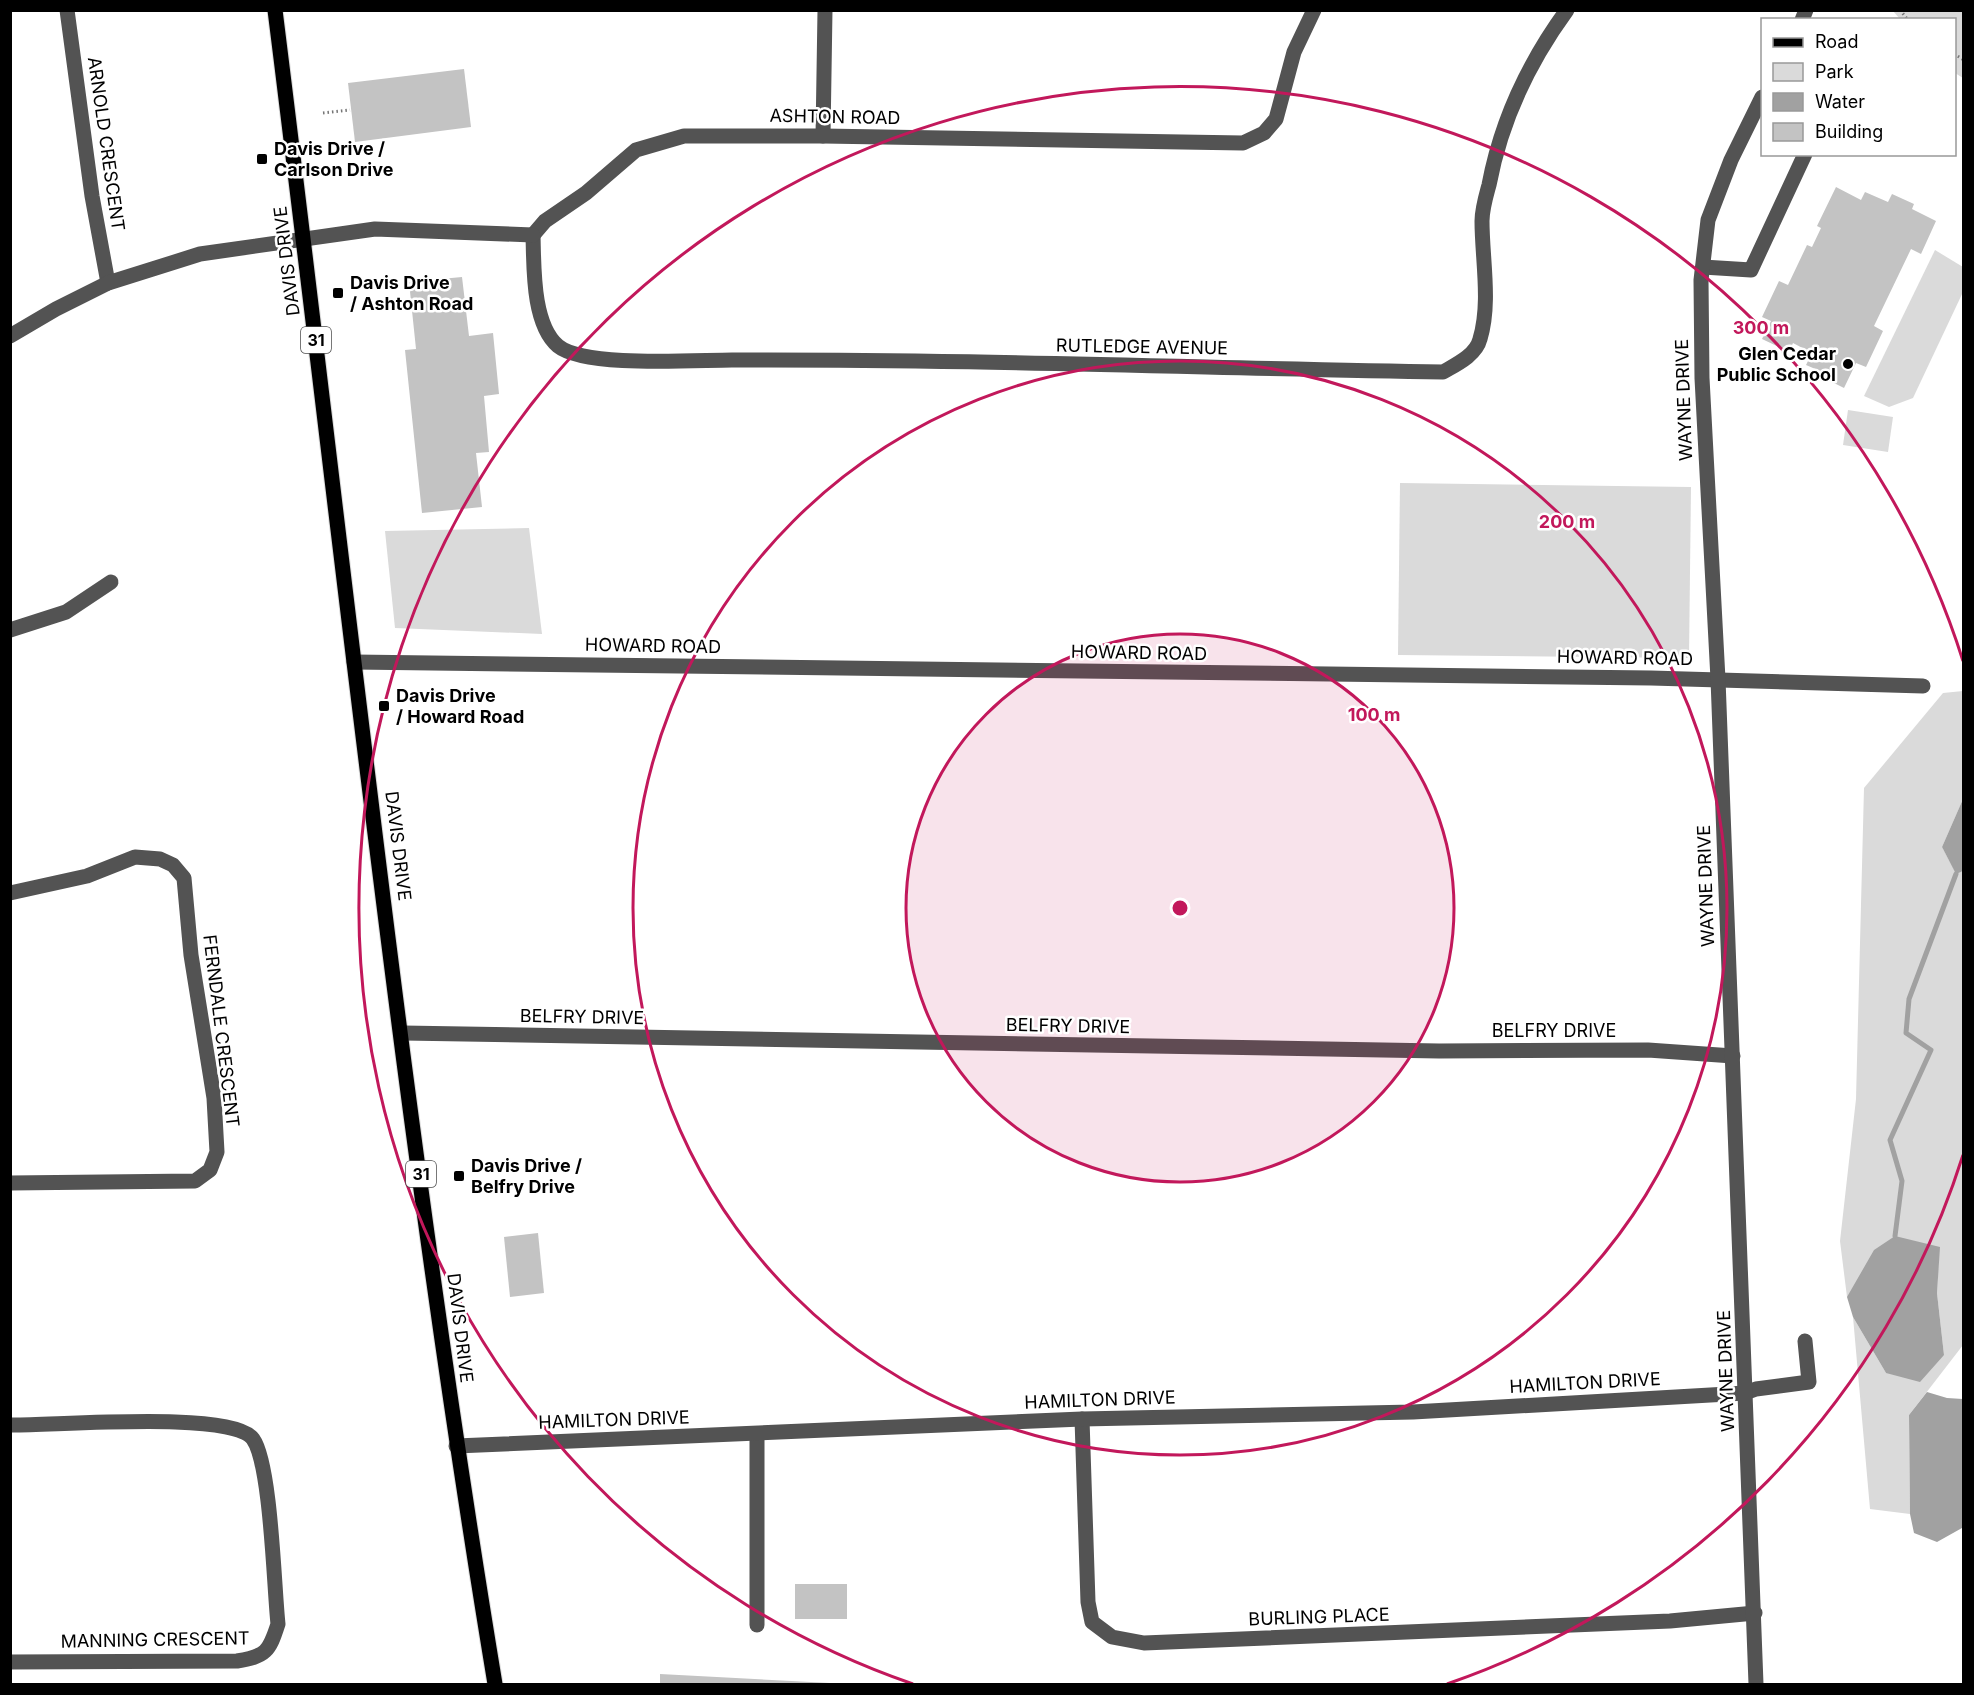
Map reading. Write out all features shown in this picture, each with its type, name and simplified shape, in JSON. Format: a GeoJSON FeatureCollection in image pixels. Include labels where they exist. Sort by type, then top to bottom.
{"type":"FeatureCollection","features":[{"type":"Feature","properties":{"kind":"main road","name":"DAVIS DRIVE"},"geometry":{"type":"LineString","coordinates":[[275,10],[354,662],[456,1446],[495,1684]]}},
{"type":"Feature","properties":{"kind":"street","name":"ARNOLD CRESCENT"},"geometry":{"type":"LineString","coordinates":[[67,10],[87,166],[108,283]]}},
{"type":"Feature","properties":{"kind":"street"},"geometry":{"type":"LineString","coordinates":[[823,136],[825,10]]}},
{"type":"Feature","properties":{"kind":"street","name":"ASHTON ROAD"},"geometry":{"type":"LineString","coordinates":[[533,235],[544,221],[586,193],[636,150],[684,136],[1243,143],[1264,133],[1276,119],[1294,52],[1314,10]]}},
{"type":"Feature","properties":{"kind":"street","name":"RUTLEDGE AVENUE"},"geometry":{"type":"LineString","coordinates":[[533,235],[536,292],[545,330],[559,346],[582,356],[645,360],[896,359],[1443,372],[1465,359],[1480,343],[1485,318],[1482,218],[1493,161],[1513,104],[1545,40],[1567,10]]}},
{"type":"Feature","properties":{"kind":"street","name":"WAYNE DRIVE"},"geometry":{"type":"LineString","coordinates":[[1756,1684],[1718,679],[1702,378],[1703,267],[1708,220],[1731,160],[1761,99]]}},
{"type":"Feature","properties":{"kind":"street"},"geometry":{"type":"LineString","coordinates":[[1703,267],[1751,270],[1804,156]]}},
{"type":"Feature","properties":{"kind":"street"},"geometry":{"type":"LineString","coordinates":[[10,336],[56,309],[108,283],[200,254],[375,230],[533,235]]}},
{"type":"Feature","properties":{"kind":"street"},"geometry":{"type":"LineString","coordinates":[[10,630],[66,612],[111,582]]}},
{"type":"Feature","properties":{"kind":"street","name":"HOWARD ROAD"},"geometry":{"type":"LineString","coordinates":[[354,662],[1718,679],[1923,686]]}},
{"type":"Feature","properties":{"kind":"street","name":"FERNDALE CRESCENT"},"geometry":{"type":"LineString","coordinates":[[10,893],[87,876],[135,857],[160,859],[173,865],[184,878],[191,955],[214,1098],[217,1152],[210,1170],[195,1181],[10,1183]]}},
{"type":"Feature","properties":{"kind":"street","name":"BELFRY DRIVE"},"geometry":{"type":"LineString","coordinates":[[402,1033],[1415,1051],[1648,1050],[1733,1056]]}},
{"type":"Feature","properties":{"kind":"street","name":"HAMILTON DRIVE"},"geometry":{"type":"LineString","coordinates":[[456,1446],[1082,1419],[1413,1412],[1745,1393],[1756,1389],[1809,1382],[1805,1341]]}},
{"type":"Feature","properties":{"kind":"street","name":"BURLING PLACE"},"geometry":{"type":"LineString","coordinates":[[1082,1419],[1088,1602],[1092,1622],[1112,1637],[1144,1643],[1670,1621],[1755,1613]]}},
{"type":"Feature","properties":{"kind":"street","name":"MANNING CRESCENT"},"geometry":{"type":"LineString","coordinates":[[10,1425],[170,1422],[208,1424],[233,1426],[253,1438],[264,1468],[278,1624],[271,1645],[260,1657],[237,1661],[10,1662]]}},
{"type":"Feature","properties":{"kind":"street"},"geometry":{"type":"LineString","coordinates":[[757,1434],[757,1625]]}},
{"type":"Feature","properties":{"kind":"path"},"geometry":{"type":"LineString","coordinates":[[323,113],[350,110]]}},
{"type":"Feature","properties":{"kind":"green space"},"geometry":{"type":"Polygon","coordinates":[[[1893,11],[1963,11],[1963,78],[1956,74],[1956,18],[1899,18],[1893,11]]]}},
{"type":"Feature","properties":{"kind":"green space"},"geometry":{"type":"Polygon","coordinates":[[[1935,250],[1963,267],[1963,292],[1913,398],[1889,407],[1864,396],[1935,250]]]}},
{"type":"Feature","properties":{"kind":"green space"},"geometry":{"type":"Polygon","coordinates":[[[1848,410],[1893,417],[1888,452],[1843,445],[1848,410]]]}},
{"type":"Feature","properties":{"kind":"green space"},"geometry":{"type":"Polygon","coordinates":[[[1400,483],[1691,487],[1689,658],[1398,655],[1400,483]]]}},
{"type":"Feature","properties":{"kind":"green space"},"geometry":{"type":"Polygon","coordinates":[[[529,528],[542,634],[395,628],[385,531],[529,528]]]}},
{"type":"Feature","properties":{"kind":"green space"},"geometry":{"type":"Polygon","coordinates":[[[1963,691],[1963,799],[1942,847],[1956,873],[1964,871],[1963,1345],[1909,1415],[1910,1514],[1870,1509],[1853,1317],[1886,1373],[1944,1355],[1937,1293],[1939,1247],[1847,1297],[1840,1241],[1856,1099],[1864,788],[1943,693],[1963,691]]]}},
{"type":"Feature","properties":{"kind":"water"},"geometry":{"type":"Polygon","coordinates":[[[1963,799],[1963,871],[1956,874],[1942,847],[1963,799]]]}},
{"type":"Feature","properties":{"kind":"water"},"geometry":{"type":"Polygon","coordinates":[[[1895,1236],[1940,1247],[1937,1293],[1944,1355],[1920,1382],[1886,1373],[1853,1317],[1847,1297],[1874,1250],[1895,1236]]]}},
{"type":"Feature","properties":{"kind":"water"},"geometry":{"type":"Polygon","coordinates":[[[1927,1392],[1947,1398],[1963,1399],[1963,1524],[1962,1528],[1937,1542],[1914,1533],[1910,1514],[1909,1415],[1927,1392]]]}},
{"type":"Feature","properties":{"kind":"building"},"geometry":{"type":"Polygon","coordinates":[[[464,69],[471,127],[355,142],[348,83],[464,69]]]}},
{"type":"Feature","properties":{"kind":"building"},"geometry":{"type":"Polygon","coordinates":[[[1836,187],[1861,200],[1865,192],[1888,202],[1892,194],[1914,204],[1912,209],[1936,221],[1921,254],[1911,249],[1874,326],[1883,331],[1866,367],[1856,363],[1844,388],[1818,375],[1820,371],[1806,365],[1812,353],[1793,343],[1787,356],[1781,353],[1783,349],[1762,339],[1771,321],[1762,317],[1779,281],[1788,285],[1807,245],[1812,247],[1821,228],[1817,226],[1836,187]]]}},
{"type":"Feature","properties":{"kind":"building"},"geometry":{"type":"Polygon","coordinates":[[[462,277],[469,336],[493,333],[499,394],[484,396],[489,452],[476,453],[482,507],[422,513],[405,350],[416,349],[409,282],[462,277]]]}},
{"type":"Feature","properties":{"kind":"building"},"geometry":{"type":"Polygon","coordinates":[[[538,1233],[544,1293],[510,1297],[504,1237],[538,1233]]]}},
{"type":"Feature","properties":{"kind":"building"},"geometry":{"type":"Polygon","coordinates":[[[795,1584],[847,1584],[847,1619],[795,1619],[795,1584]]]}},
{"type":"Feature","properties":{"kind":"building"},"geometry":{"type":"Polygon","coordinates":[[[660,1674],[830,1683],[830,1684],[660,1684],[660,1674]]]}},
{"type":"Feature","properties":{"kind":"waterway"},"geometry":{"type":"LineString","coordinates":[[1895,1236],[1902,1181],[1890,1140],[1931,1050],[1906,1033],[1909,999],[1956,874]]}},
{"type":"Feature","properties":{"kind":"place","name":"Davis Drive / Carlson Drive"},"geometry":{"type":"Point","coordinates":[262,159]}},
{"type":"Feature","properties":{"kind":"place","name":"Davis Drive / Ashton Road"},"geometry":{"type":"Point","coordinates":[338,293]}},
{"type":"Feature","properties":{"kind":"place","name":"Glen Cedar Public School"},"geometry":{"type":"Point","coordinates":[1848,364]}},
{"type":"Feature","properties":{"kind":"place","name":"Davis Drive / Howard Road"},"geometry":{"type":"Point","coordinates":[384,706]}},
{"type":"Feature","properties":{"kind":"place","name":"Davis Drive / Belfry Drive"},"geometry":{"type":"Point","coordinates":[459,1176]}}]}
